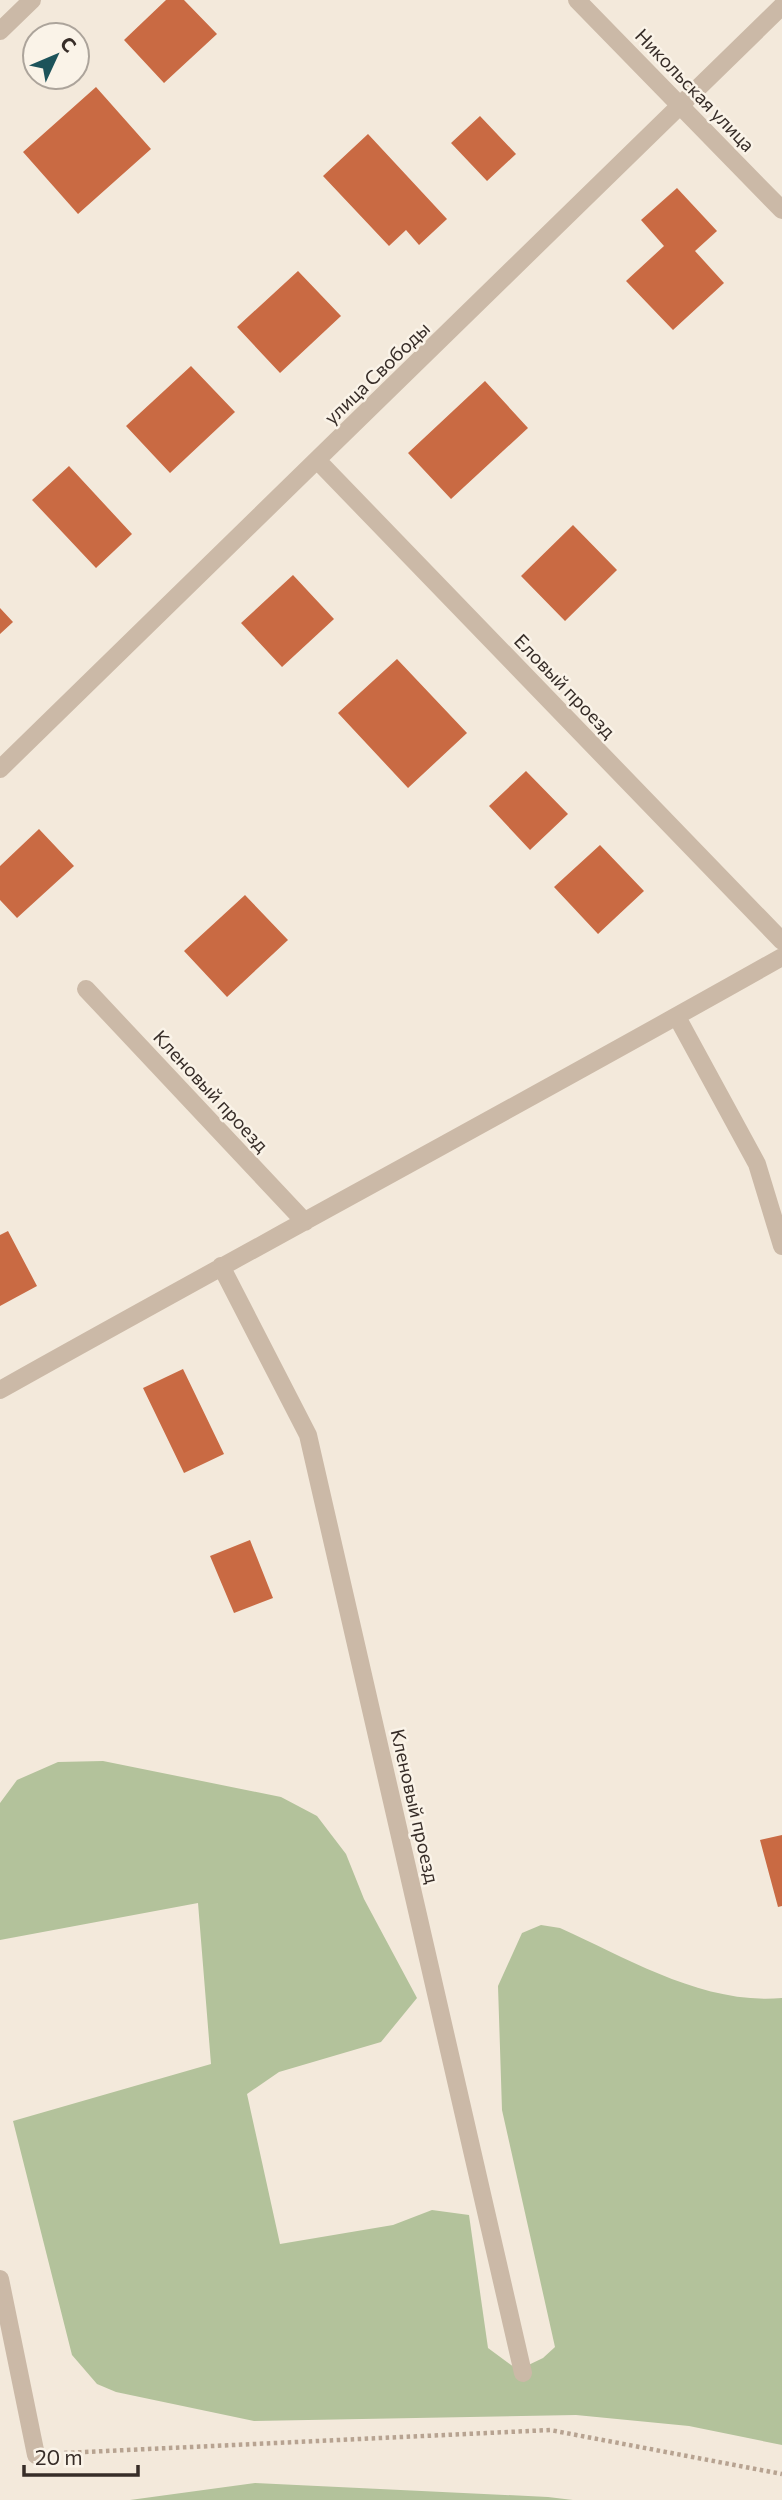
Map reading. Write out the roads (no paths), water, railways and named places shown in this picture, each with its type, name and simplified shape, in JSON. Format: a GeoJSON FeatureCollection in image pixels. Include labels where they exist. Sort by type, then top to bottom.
{"type":"FeatureCollection","features":[{"type":"Feature","properties":{"kind":"street"},"geometry":{"type":"LineString","coordinates":[[0,31],[32,0]]}},
{"type":"Feature","properties":{"kind":"street","name":"Никольская улица"},"geometry":{"type":"LineString","coordinates":[[577,0],[782,210]]}},
{"type":"Feature","properties":{"kind":"street","name":"улица Свободы"},"geometry":{"type":"LineString","coordinates":[[0,769],[782,6]]}},
{"type":"Feature","properties":{"kind":"street","name":"Еловый проезд"},"geometry":{"type":"LineString","coordinates":[[317,460],[782,941]]}},
{"type":"Feature","properties":{"kind":"street"},"geometry":{"type":"LineString","coordinates":[[0,1390],[782,957]]}},
{"type":"Feature","properties":{"kind":"street","name":"Кленовый проезд"},"geometry":{"type":"LineString","coordinates":[[86,989],[305,1222]]}},
{"type":"Feature","properties":{"kind":"street"},"geometry":{"type":"LineString","coordinates":[[677,1017],[757,1164],[782,1246]]}},
{"type":"Feature","properties":{"kind":"street","name":"Кленовый проезд"},"geometry":{"type":"LineString","coordinates":[[221,1266],[308,1436],[523,2373]]}},
{"type":"Feature","properties":{"kind":"street"},"geometry":{"type":"LineString","coordinates":[[0,2279],[36,2455]]}}]}
